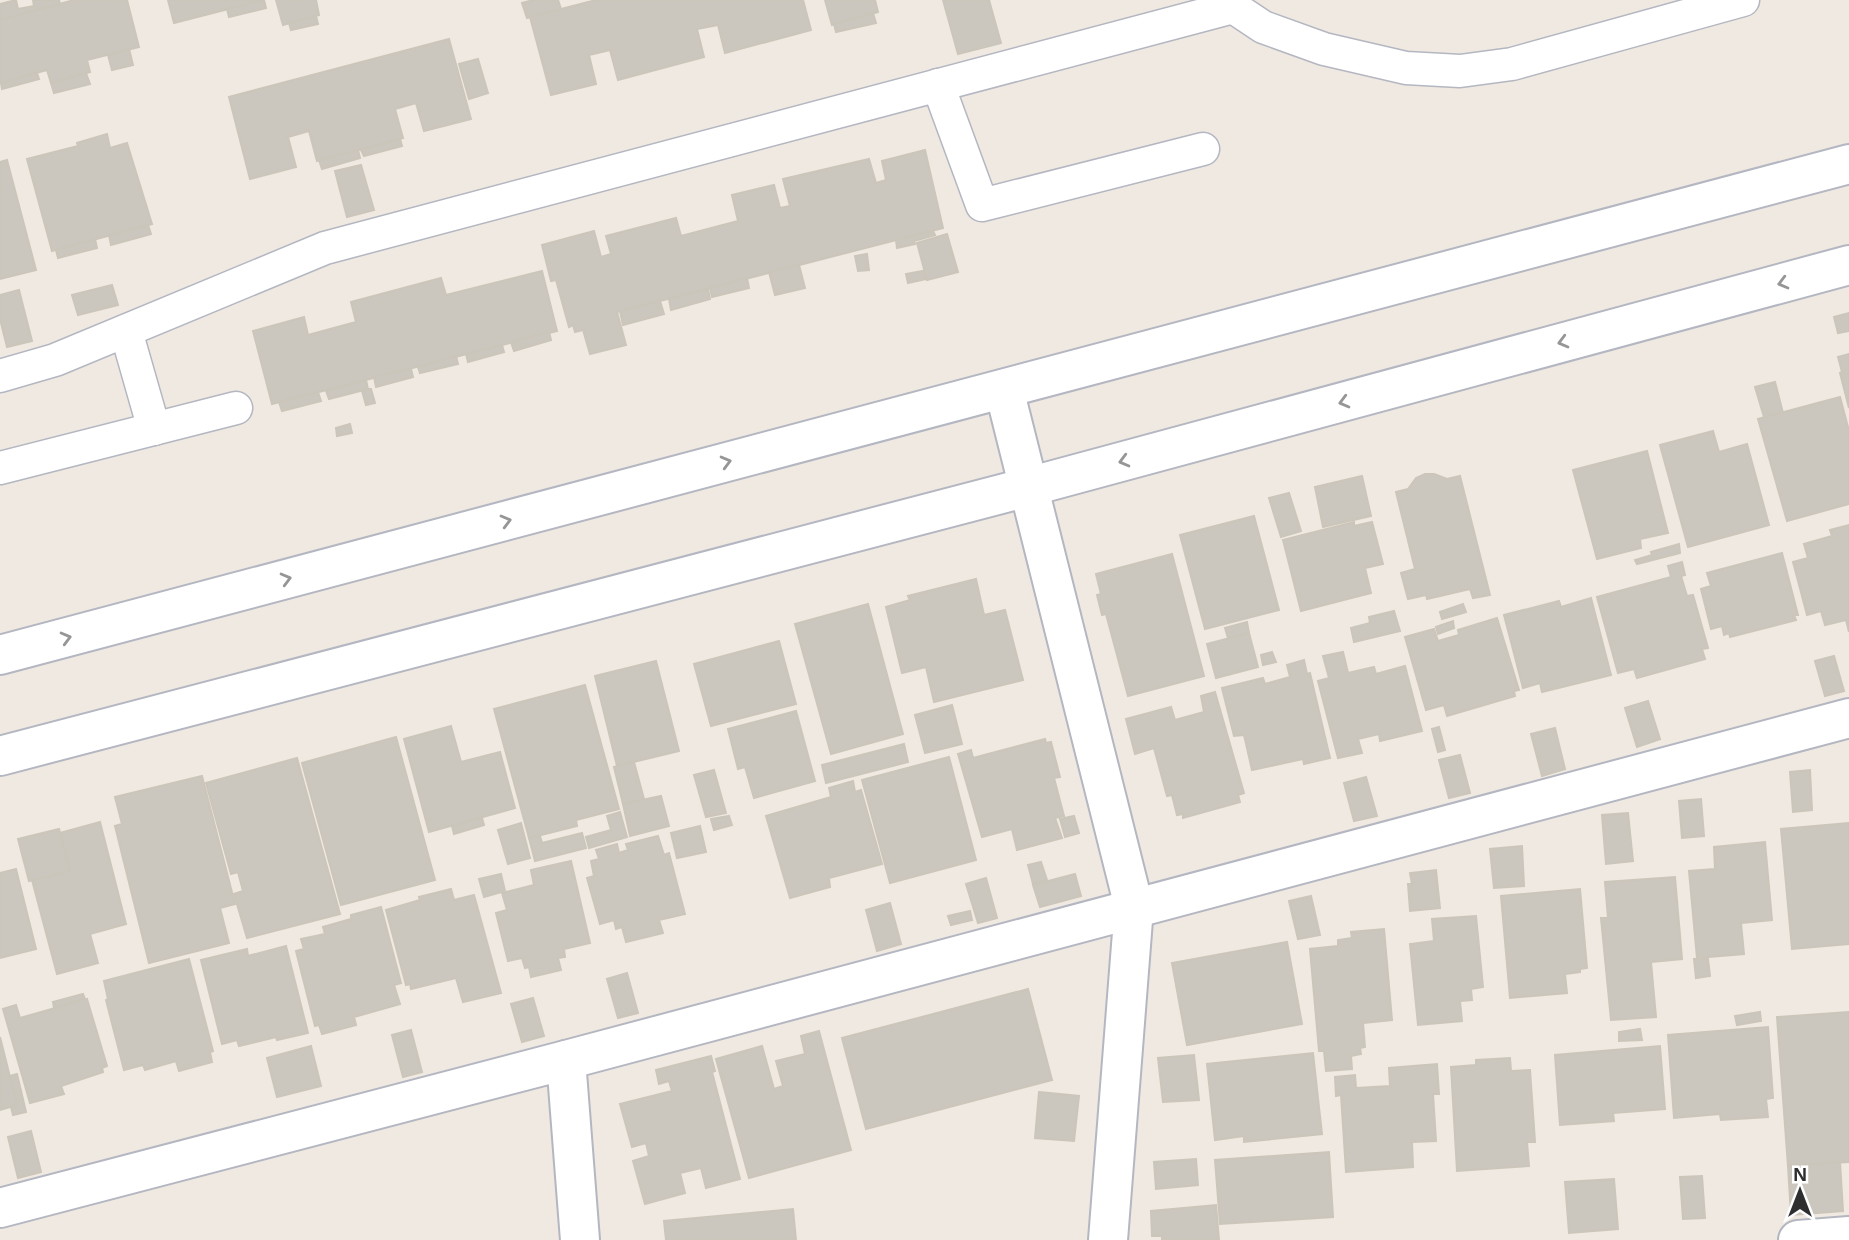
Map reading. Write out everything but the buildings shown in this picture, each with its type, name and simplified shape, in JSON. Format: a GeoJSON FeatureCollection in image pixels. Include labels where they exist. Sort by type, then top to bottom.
{"type":"FeatureCollection","features":[{"type":"Feature","properties":{"kind":"street"},"geometry":{"type":"LineString","coordinates":[[0,655],[1849,164]]}},
{"type":"Feature","properties":{"kind":"street"},"geometry":{"type":"LineString","coordinates":[[0,756],[1028,487],[1849,265]]}},
{"type":"Feature","properties":{"kind":"street"},"geometry":{"type":"LineString","coordinates":[[1004,389],[1134,907],[1108,1240]]}},
{"type":"Feature","properties":{"kind":"street"},"geometry":{"type":"LineString","coordinates":[[0,1208],[1849,718]]}},
{"type":"Feature","properties":{"kind":"street"},"geometry":{"type":"LineString","coordinates":[[566,1059],[580,1240]]}},
{"type":"Feature","properties":{"kind":"street"},"geometry":{"type":"LineString","coordinates":[[1798,1240],[1849,1236]]}},
{"type":"Feature","properties":{"kind":"lane"},"geometry":{"type":"LineString","coordinates":[[0,376],[55,360],[325,248],[938,85],[1233,3],[1263,27],[1324,50],[1406,68],[1460,71],[1511,64],[1729,2]]}},
{"type":"Feature","properties":{"kind":"lane"},"geometry":{"type":"LineString","coordinates":[[938,85],[982,205],[1203,149]]}},
{"type":"Feature","properties":{"kind":"lane"},"geometry":{"type":"LineString","coordinates":[[126,331],[154,429]]}},
{"type":"Feature","properties":{"kind":"lane"},"geometry":{"type":"LineString","coordinates":[[0,468],[236,408]]}}]}
